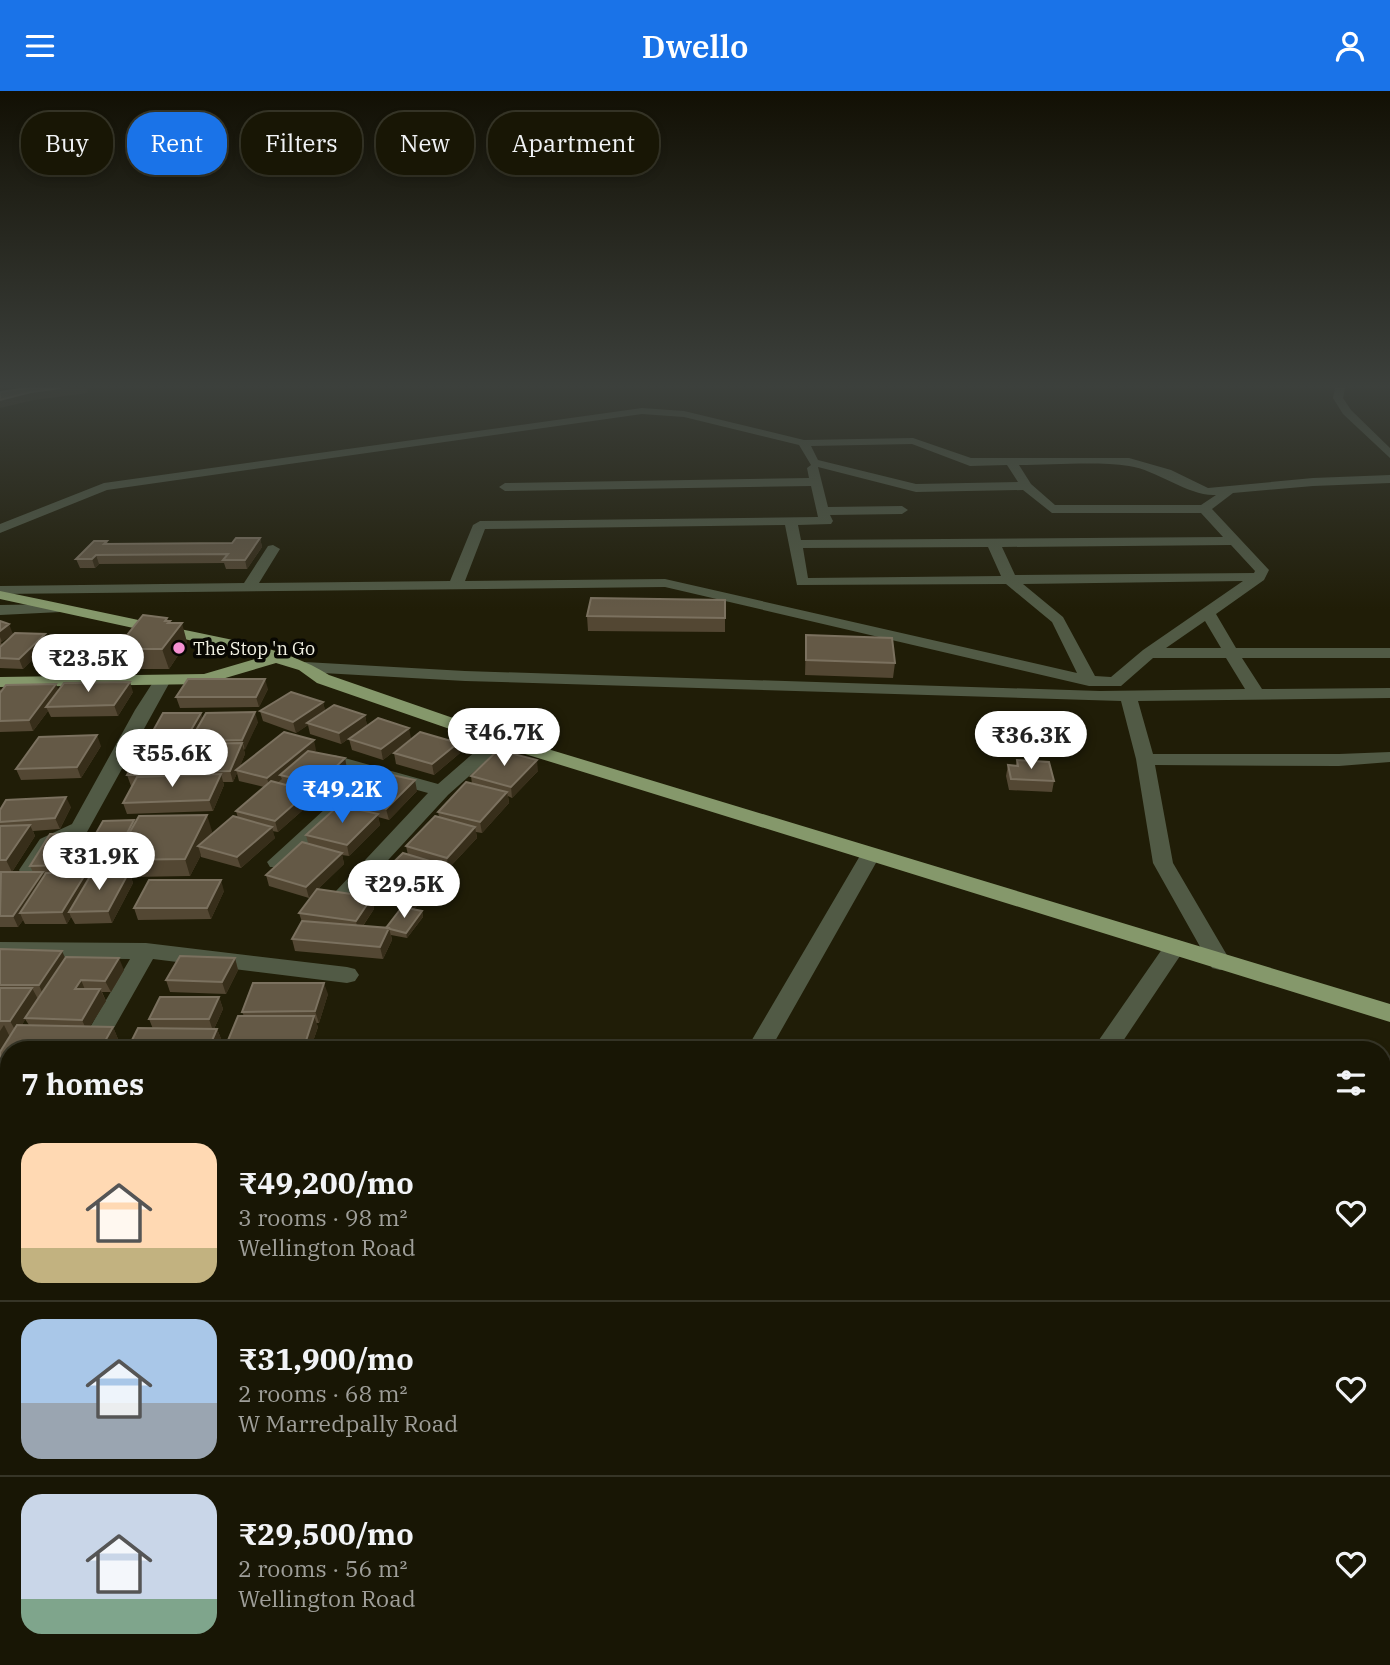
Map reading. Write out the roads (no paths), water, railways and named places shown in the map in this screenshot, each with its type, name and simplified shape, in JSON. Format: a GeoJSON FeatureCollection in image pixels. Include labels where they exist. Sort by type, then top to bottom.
{"type":"FeatureCollection","features":[{"type":"Feature","properties":{"kind":"main road"},"geometry":{"type":"LineString","coordinates":[[0,593],[56,609],[234,645],[305,667],[323,679],[499,740],[1390,1013]]}},
{"type":"Feature","properties":{"kind":"main road"},"geometry":{"type":"LineString","coordinates":[[0,682],[205,679],[277,658]]}},
{"type":"Feature","properties":{"kind":"street"},"geometry":{"type":"LineString","coordinates":[[0,529],[104,487],[280,461]]}},
{"type":"Feature","properties":{"kind":"street"},"geometry":{"type":"LineString","coordinates":[[969,461],[992,461]]}},
{"type":"Feature","properties":{"kind":"street"},"geometry":{"type":"LineString","coordinates":[[1011,461],[1026,487],[1052,509],[1204,509],[1229,491]]}},
{"type":"Feature","properties":{"kind":"street"},"geometry":{"type":"LineString","coordinates":[[1064,461],[1129,462],[1167,473],[1206,492],[1313,482],[1390,479]]}},
{"type":"Feature","properties":{"kind":"street"},"geometry":{"type":"LineString","coordinates":[[505,487],[791,521],[826,521],[814,482],[813,462],[916,488],[1026,487]]}},
{"type":"Feature","properties":{"kind":"street"},"geometry":{"type":"LineString","coordinates":[[456,585],[480,525],[814,482]]}},
{"type":"Feature","properties":{"kind":"street"},"geometry":{"type":"LineString","coordinates":[[0,593],[249,587],[665,583],[1089,681],[1115,682],[1149,653],[1259,577],[1262,570],[1204,509]]}},
{"type":"Feature","properties":{"kind":"street"},"geometry":{"type":"LineString","coordinates":[[822,511],[902,510]]}},
{"type":"Feature","properties":{"kind":"street"},"geometry":{"type":"LineString","coordinates":[[791,521],[802,582],[1259,577]]}},
{"type":"Feature","properties":{"kind":"street"},"geometry":{"type":"LineString","coordinates":[[794,544],[1236,541]]}},
{"type":"Feature","properties":{"kind":"street"},"geometry":{"type":"LineString","coordinates":[[993,542],[1010,580],[1058,620],[1089,681],[1100,696]]}},
{"type":"Feature","properties":{"kind":"street"},"geometry":{"type":"LineString","coordinates":[[249,587],[273,549]]}},
{"type":"Feature","properties":{"kind":"street"},"geometry":{"type":"LineString","coordinates":[[0,610],[56,609]]}},
{"type":"Feature","properties":{"kind":"street"},"geometry":{"type":"LineString","coordinates":[[1208,614],[1256,694]]}},
{"type":"Feature","properties":{"kind":"street"},"geometry":{"type":"LineString","coordinates":[[1149,653],[1390,653]]}},
{"type":"Feature","properties":{"kind":"street"},"geometry":{"type":"LineString","coordinates":[[305,667],[465,676],[1100,696],[1390,693]]}},
{"type":"Feature","properties":{"kind":"street"},"geometry":{"type":"LineString","coordinates":[[80,828],[163,680]]}},
{"type":"Feature","properties":{"kind":"street"},"geometry":{"type":"LineString","coordinates":[[1128,695],[1145,759],[1163,863],[1220,962]]}},
{"type":"Feature","properties":{"kind":"street"},"geometry":{"type":"LineString","coordinates":[[347,891],[441,791],[499,740]]}},
{"type":"Feature","properties":{"kind":"street"},"geometry":{"type":"LineString","coordinates":[[1145,759],[1339,760],[1390,757]]}},
{"type":"Feature","properties":{"kind":"street"},"geometry":{"type":"LineString","coordinates":[[328,759],[441,791]]}},
{"type":"Feature","properties":{"kind":"street"},"geometry":{"type":"LineString","coordinates":[[276,862],[376,773]]}},
{"type":"Feature","properties":{"kind":"street"},"geometry":{"type":"LineString","coordinates":[[29,870],[47,843],[80,828],[106,828]]}},
{"type":"Feature","properties":{"kind":"street"},"geometry":{"type":"LineString","coordinates":[[763,1041],[871,854]]}},
{"type":"Feature","properties":{"kind":"street"},"geometry":{"type":"LineString","coordinates":[[1110,1041],[1175,947]]}},
{"type":"Feature","properties":{"kind":"street"},"geometry":{"type":"LineString","coordinates":[[0,950],[146,951],[347,975]]}},
{"type":"Feature","properties":{"kind":"street"},"geometry":{"type":"LineString","coordinates":[[97,1036],[146,951]]}},
{"type":"Feature","properties":{"kind":"place","name":"The Stop 'n Go"},"geometry":{"type":"Point","coordinates":[179,648]}}]}
